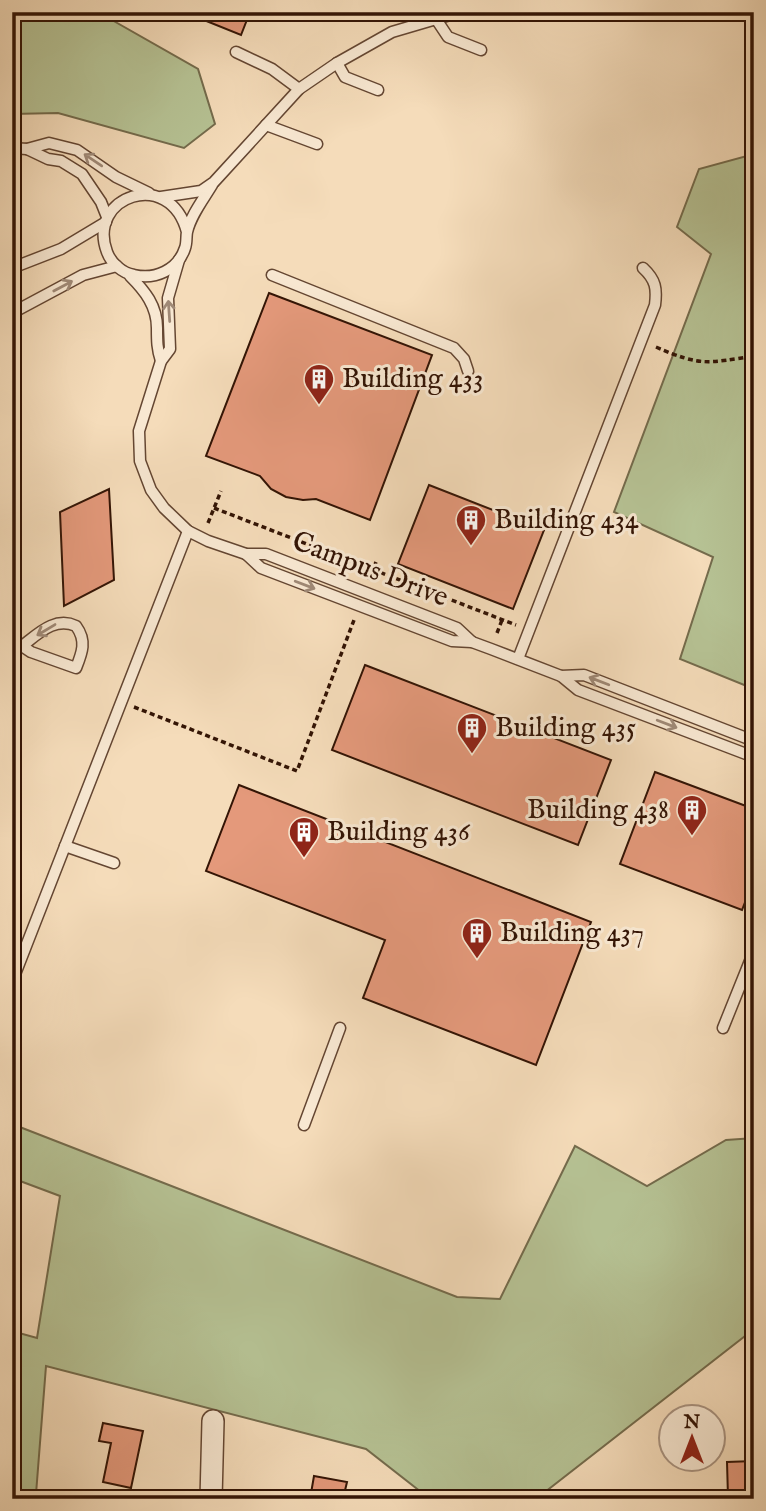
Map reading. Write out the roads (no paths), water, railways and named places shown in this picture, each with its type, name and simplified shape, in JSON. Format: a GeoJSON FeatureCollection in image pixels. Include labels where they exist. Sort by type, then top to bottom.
{"type":"FeatureCollection","features":[{"type":"Feature","properties":{"kind":"street"},"geometry":{"type":"LineString","coordinates":[[211,1499],[213,1421]]}},
{"type":"Feature","properties":{"kind":"lane"},"geometry":{"type":"LineString","coordinates":[[187,232],[197,209],[214,182],[299,89],[337,63],[392,32],[460,12]]}},
{"type":"Feature","properties":{"kind":"lane"},"geometry":{"type":"LineString","coordinates":[[436,19],[448,37],[481,50]]}},
{"type":"Feature","properties":{"kind":"lane"},"geometry":{"type":"LineString","coordinates":[[236,52],[272,69],[299,89]]}},
{"type":"Feature","properties":{"kind":"lane"},"geometry":{"type":"LineString","coordinates":[[337,63],[345,77],[378,90]]}},
{"type":"Feature","properties":{"kind":"lane"},"geometry":{"type":"LineString","coordinates":[[265,125],[317,144]]}},
{"type":"Feature","properties":{"kind":"lane"},"geometry":{"type":"LineString","coordinates":[[12,148],[27,149],[50,144],[77,150],[116,177],[176,207],[184,219],[187,232],[186,247],[179,260],[169,270],[156,276],[128,274],[117,267],[108,256],[104,243],[107,219],[101,202],[82,174],[73,167],[27,149]]}},
{"type":"Feature","properties":{"kind":"lane"},"geometry":{"type":"LineString","coordinates":[[12,268],[61,249],[107,219],[118,203],[134,195],[156,196],[201,191],[214,182]]}},
{"type":"Feature","properties":{"kind":"lane","name":"Campus Drive"},"geometry":{"type":"LineString","coordinates":[[179,260],[168,298],[170,349],[162,361],[139,431],[140,461],[151,490],[164,508],[188,531],[246,554],[261,568],[452,641],[472,642],[518,659],[561,676],[578,690],[754,757]]}},
{"type":"Feature","properties":{"kind":"lane"},"geometry":{"type":"LineString","coordinates":[[12,313],[83,275],[117,267]]}},
{"type":"Feature","properties":{"kind":"lane"},"geometry":{"type":"LineString","coordinates":[[518,659],[655,305],[657,290],[652,277],[643,268]]}},
{"type":"Feature","properties":{"kind":"lane","name":"Campus Drive"},"geometry":{"type":"LineString","coordinates":[[128,274],[146,291],[152,302],[157,317],[156,348],[162,361]]}},
{"type":"Feature","properties":{"kind":"lane"},"geometry":{"type":"LineString","coordinates":[[272,275],[454,348],[464,359],[468,372]]}},
{"type":"Feature","properties":{"kind":"lane"},"geometry":{"type":"LineString","coordinates":[[12,982],[188,531]]}},
{"type":"Feature","properties":{"kind":"lane"},"geometry":{"type":"LineString","coordinates":[[70,623],[82,634],[83,643],[76,668],[56,663],[17,643],[51,625],[70,623]]}},
{"type":"Feature","properties":{"kind":"lane","name":"Campus Drive"},"geometry":{"type":"LineString","coordinates":[[561,676],[584,676],[754,741]]}},
{"type":"Feature","properties":{"kind":"lane"},"geometry":{"type":"LineString","coordinates":[[65,846],[114,863]]}},
{"type":"Feature","properties":{"kind":"lane"},"geometry":{"type":"LineString","coordinates":[[723,1028],[754,951]]}},
{"type":"Feature","properties":{"kind":"lane"},"geometry":{"type":"LineString","coordinates":[[303,1125],[340,1028]]}},
{"type":"Feature","properties":{"kind":"place","name":"Building 433"},"geometry":{"type":"Point","coordinates":[319,406]}},
{"type":"Feature","properties":{"kind":"place","name":"Building 434"},"geometry":{"type":"Point","coordinates":[471,547]}},
{"type":"Feature","properties":{"kind":"place","name":"Building 435"},"geometry":{"type":"Point","coordinates":[472,755]}},
{"type":"Feature","properties":{"kind":"place","name":"Building 438"},"geometry":{"type":"Point","coordinates":[692,837]}},
{"type":"Feature","properties":{"kind":"place","name":"Building 436"},"geometry":{"type":"Point","coordinates":[304,859]}},
{"type":"Feature","properties":{"kind":"place","name":"Building 437"},"geometry":{"type":"Point","coordinates":[477,960]}}]}
